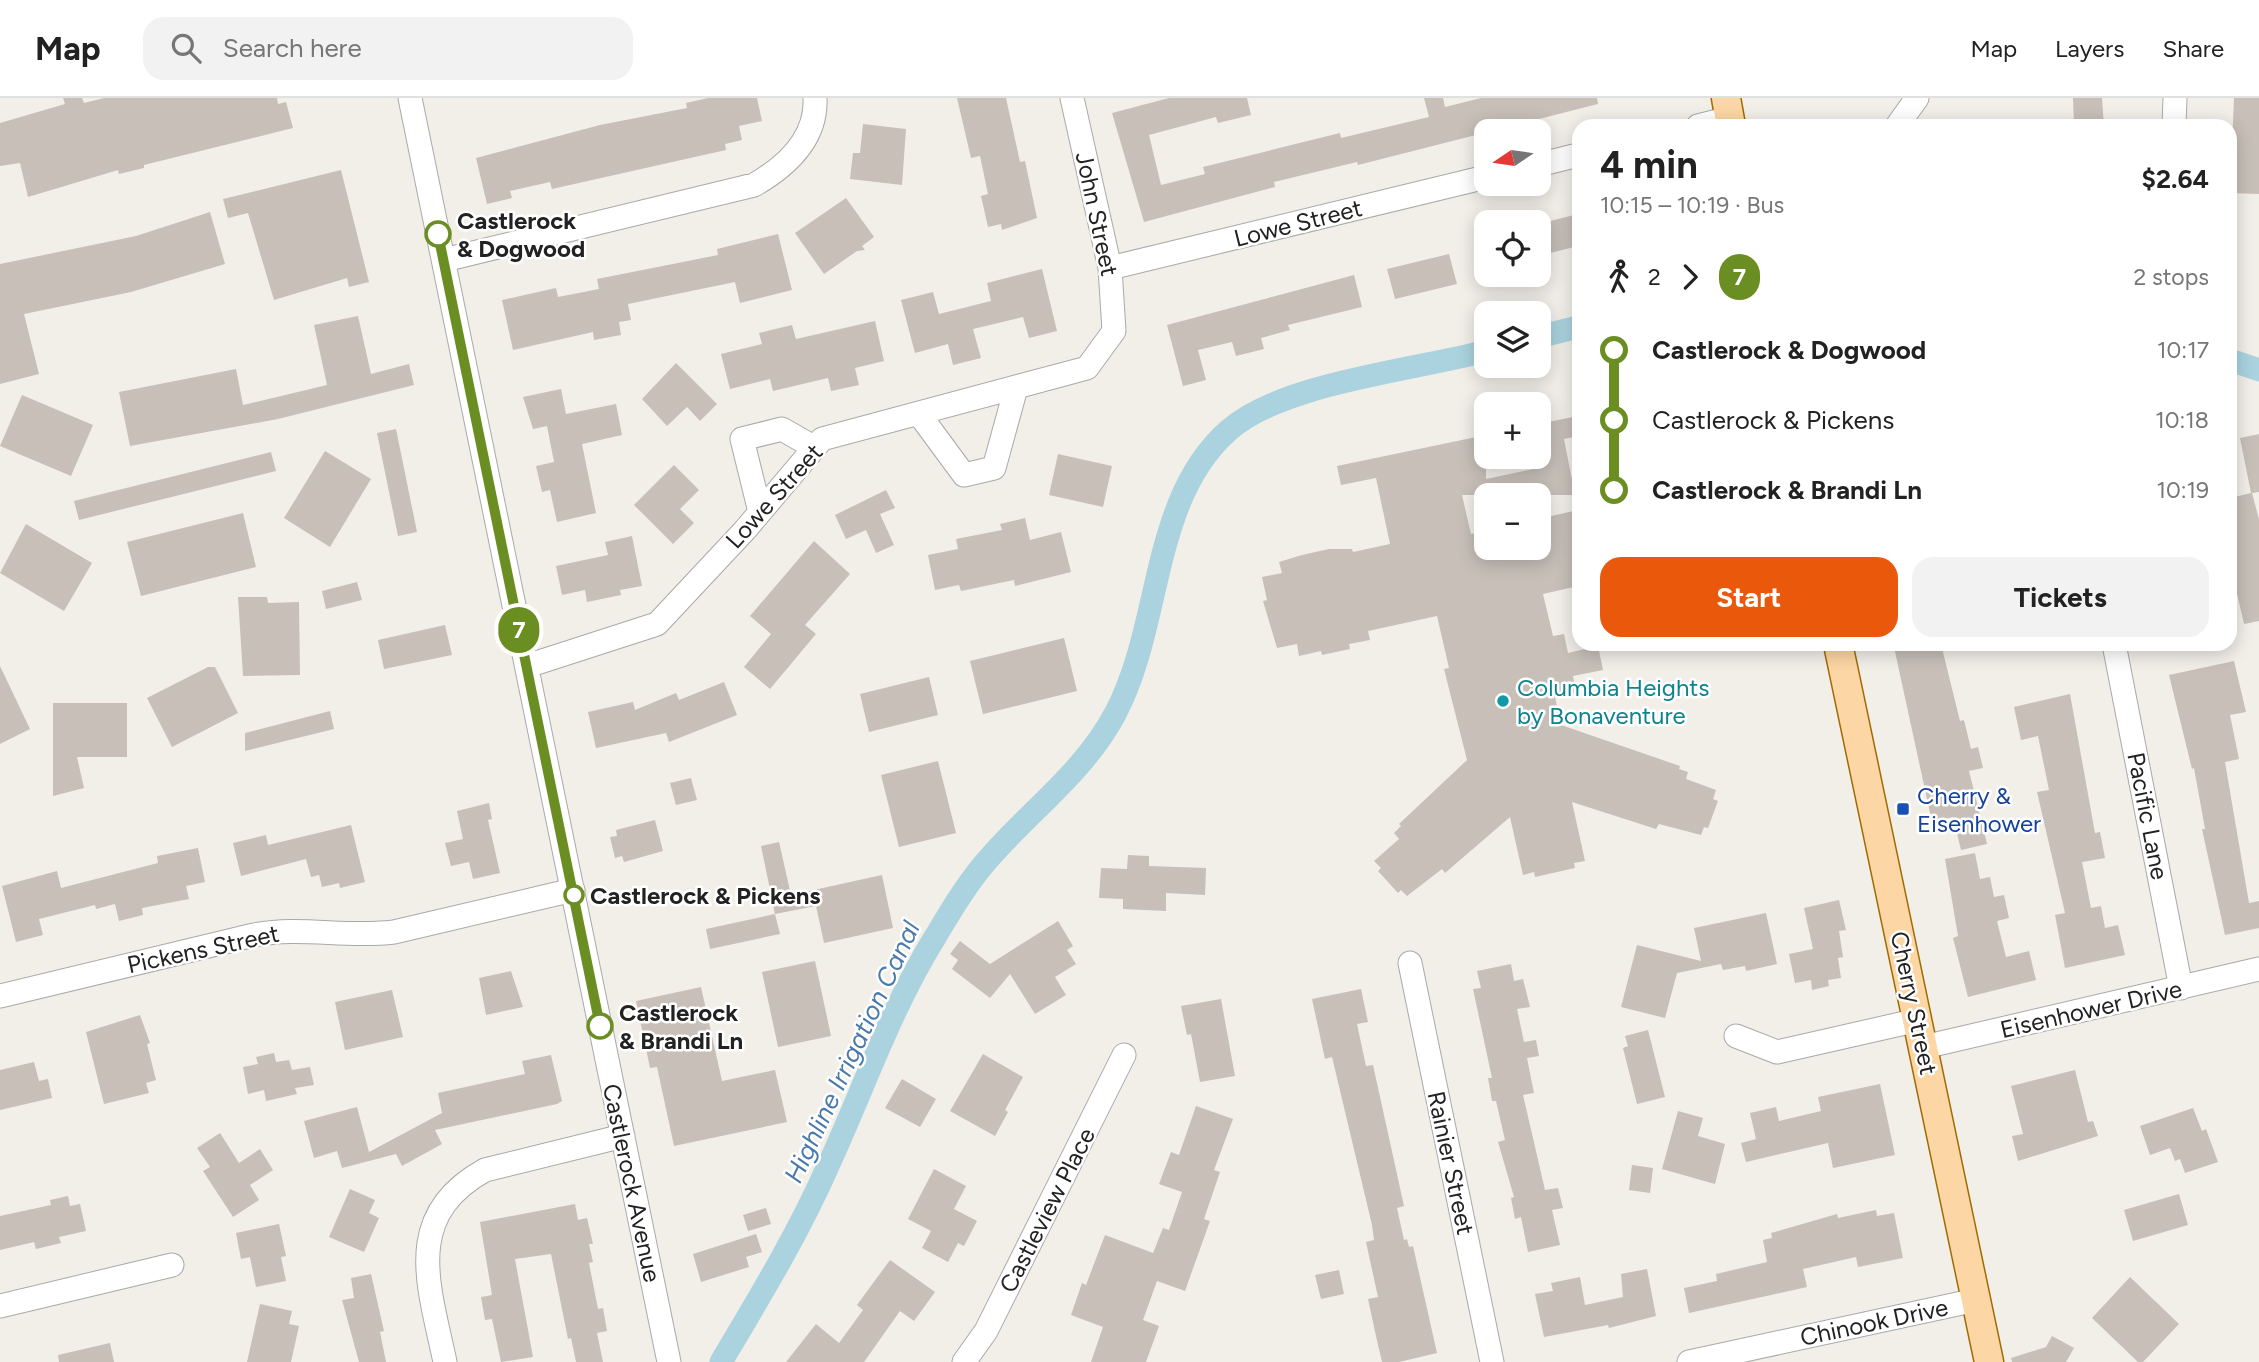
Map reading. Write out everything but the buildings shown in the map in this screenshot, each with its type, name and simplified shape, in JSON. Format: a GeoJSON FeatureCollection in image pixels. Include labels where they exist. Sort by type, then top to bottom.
{"type":"FeatureCollection","features":[{"type":"Feature","properties":{"kind":"main road","name":"Cherry Street"},"geometry":{"type":"LineString","coordinates":[[1839,651],[1989,1362]]}},
{"type":"Feature","properties":{"kind":"street","name":"Castlerock Avenue"},"geometry":{"type":"LineString","coordinates":[[410,98],[669,1362]]}},
{"type":"Feature","properties":{"kind":"street"},"geometry":{"type":"LineString","coordinates":[[443,260],[754,185],[782,168],[800,145],[816,119],[815,98]]}},
{"type":"Feature","properties":{"kind":"street","name":"John Street"},"geometry":{"type":"LineString","coordinates":[[1072,98],[1110,268],[1114,331]]}},
{"type":"Feature","properties":{"kind":"street"},"geometry":{"type":"LineString","coordinates":[[1902,119],[1917,98]]}},
{"type":"Feature","properties":{"kind":"street"},"geometry":{"type":"LineString","coordinates":[[2174,119],[2175,98]]}},
{"type":"Feature","properties":{"kind":"street"},"geometry":{"type":"LineString","coordinates":[[1551,162],[1572,156]]}},
{"type":"Feature","properties":{"kind":"street","name":"Lowe Street"},"geometry":{"type":"LineString","coordinates":[[1110,268],[1474,180]]}},
{"type":"Feature","properties":{"kind":"street","name":"Lowe Street"},"geometry":{"type":"LineString","coordinates":[[527,666],[657,624],[760,512],[822,439],[1087,368],[1114,331]]}},
{"type":"Feature","properties":{"kind":"street"},"geometry":{"type":"LineString","coordinates":[[919,414],[964,475],[994,468],[1016,388]]}},
{"type":"Feature","properties":{"kind":"street"},"geometry":{"type":"LineString","coordinates":[[760,512],[742,439],[782,429],[815,447]]}},
{"type":"Feature","properties":{"kind":"street","name":"Pacific Lane"},"geometry":{"type":"LineString","coordinates":[[2115,651],[2181,988]]}},
{"type":"Feature","properties":{"kind":"street","name":"Pickens Street"},"geometry":{"type":"LineString","coordinates":[[0,996],[254,934],[283,930],[365,936],[394,932],[573,890]]}},
{"type":"Feature","properties":{"kind":"street","name":"Rainier Street"},"geometry":{"type":"LineString","coordinates":[[1410,963],[1492,1362]]}},
{"type":"Feature","properties":{"kind":"street","name":"Eisenhower Drive"},"geometry":{"type":"LineString","coordinates":[[1736,1035],[1777,1052],[1921,1034],[2181,988],[2259,969]]}},
{"type":"Feature","properties":{"kind":"street","name":"Castleview Place"},"geometry":{"type":"LineString","coordinates":[[964,1362],[986,1331],[1124,1055]]}},
{"type":"Feature","properties":{"kind":"street"},"geometry":{"type":"LineString","coordinates":[[446,1362],[427,1254],[433,1221],[442,1206],[466,1181],[485,1170],[623,1136]]}},
{"type":"Feature","properties":{"kind":"street"},"geometry":{"type":"LineString","coordinates":[[0,1306],[172,1265]]}},
{"type":"Feature","properties":{"kind":"street","name":"Chinook Drive"},"geometry":{"type":"LineString","coordinates":[[1689,1362],[1976,1300]]}},
{"type":"Feature","properties":{"kind":"waterway","name":"Highline Irrigation Canal"},"geometry":{"type":"LineString","coordinates":[[1551,334],[1572,328]]}},
{"type":"Feature","properties":{"kind":"waterway","name":"Highline Irrigation Canal"},"geometry":{"type":"LineString","coordinates":[[721,1362],[778,1266],[804,1216],[906,990],[949,914],[991,856],[1088,754],[1115,714],[1142,641],[1171,526],[1185,491],[1203,458],[1229,430],[1252,414],[1282,401],[1351,380],[1474,354]]}},
{"type":"Feature","properties":{"kind":"waterway","name":"Highline Irrigation Canal"},"geometry":{"type":"LineString","coordinates":[[2237,362],[2259,370]]}},
{"type":"Feature","properties":{"kind":"bus line","name":"7"},"geometry":{"type":"LineString","coordinates":[[438,234],[600,1026]]}},
{"type":"Feature","properties":{"kind":"place","name":"Castlerock & Dogwood"},"geometry":{"type":"Point","coordinates":[438,234]}},
{"type":"Feature","properties":{"kind":"place","name":"Columbia Heights by Bonaventure"},"geometry":{"type":"Point","coordinates":[1503,701]}},
{"type":"Feature","properties":{"kind":"place","name":"Cherry & Eisenhower"},"geometry":{"type":"Point","coordinates":[1903,809]}},
{"type":"Feature","properties":{"kind":"place","name":"Castlerock & Pickens"},"geometry":{"type":"Point","coordinates":[574,895]}},
{"type":"Feature","properties":{"kind":"place","name":"Castlerock & Brandi Ln"},"geometry":{"type":"Point","coordinates":[600,1026]}}]}
